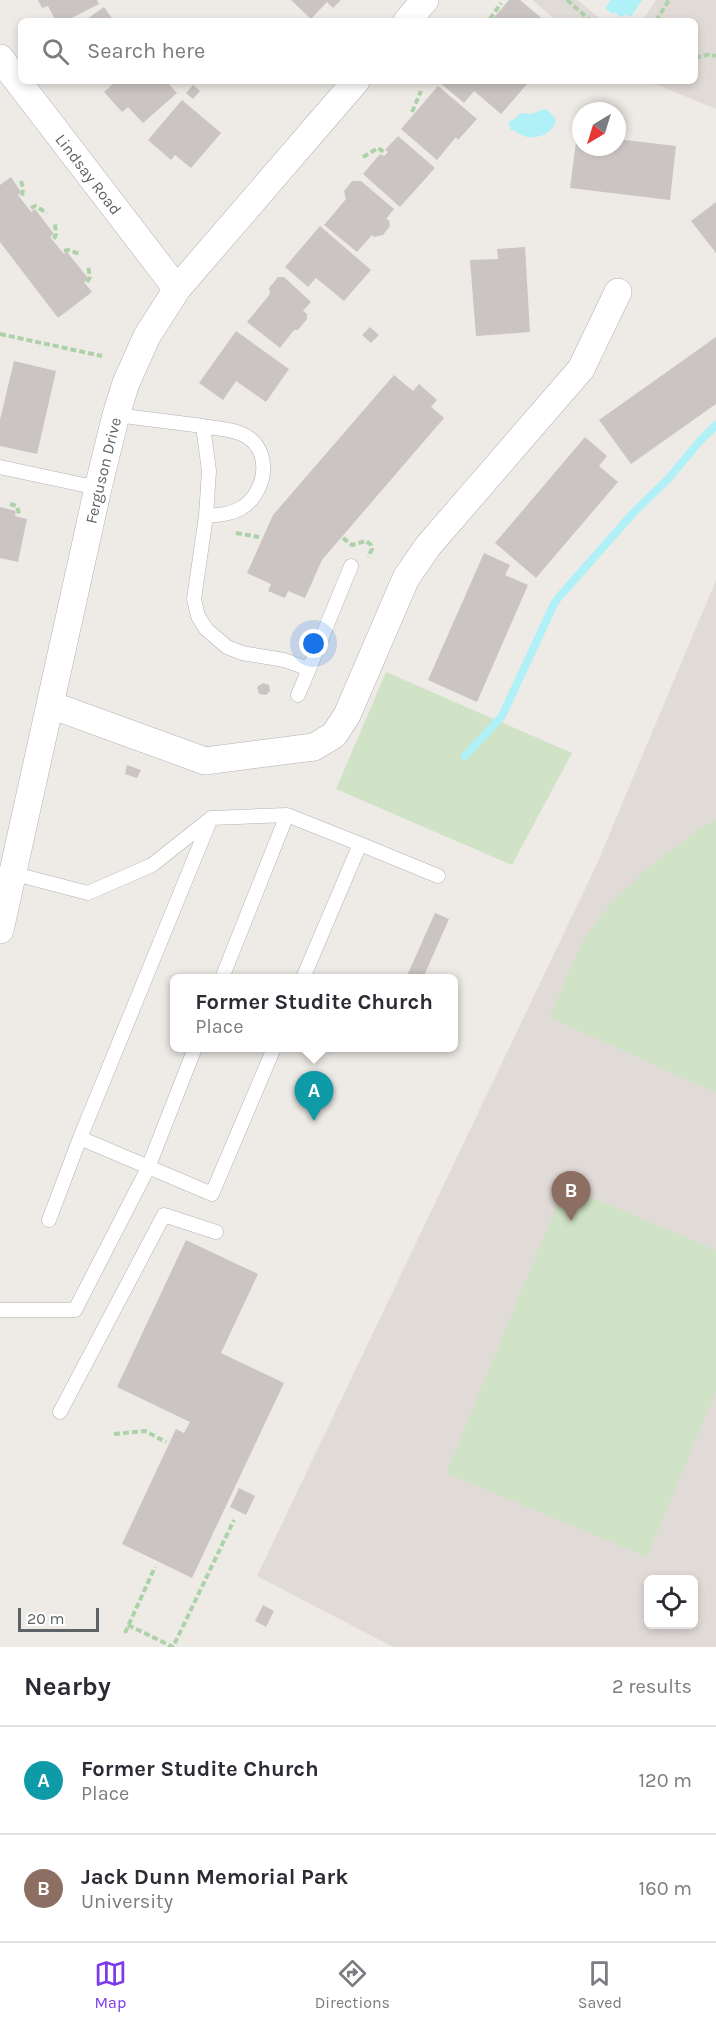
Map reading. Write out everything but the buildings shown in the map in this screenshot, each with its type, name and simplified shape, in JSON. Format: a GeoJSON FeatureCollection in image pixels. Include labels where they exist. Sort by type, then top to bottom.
{"type":"FeatureCollection","features":[{"type":"Feature","properties":{"kind":"street"},"geometry":{"type":"LineString","coordinates":[[410,18],[425,0]]}},
{"type":"Feature","properties":{"kind":"street","name":"Lindsay Road"},"geometry":{"type":"LineString","coordinates":[[0,58],[18,82]]}},
{"type":"Feature","properties":{"kind":"street","name":"Lindsay Road"},"geometry":{"type":"LineString","coordinates":[[20,84],[177,290]]}},
{"type":"Feature","properties":{"kind":"street","name":"Ferguson Drive"},"geometry":{"type":"LineString","coordinates":[[0,930],[98,488],[126,383],[147,336],[177,290],[353,84]]}},
{"type":"Feature","properties":{"kind":"street"},"geometry":{"type":"LineString","coordinates":[[51,705],[205,760],[314,747],[334,735],[347,715],[406,578],[428,546],[581,369],[618,292]]}},
{"type":"Feature","properties":{"kind":"lane"},"geometry":{"type":"LineString","coordinates":[[116,415],[240,433],[257,446],[264,462],[262,480],[250,501],[235,511],[206,516]]}},
{"type":"Feature","properties":{"kind":"lane"},"geometry":{"type":"LineString","coordinates":[[203,426],[209,471],[206,516],[194,599],[198,616],[206,629],[227,647],[242,653],[284,660],[309,669]]}},
{"type":"Feature","properties":{"kind":"lane"},"geometry":{"type":"LineString","coordinates":[[0,467],[98,488]]}},
{"type":"Feature","properties":{"kind":"lane"},"geometry":{"type":"LineString","coordinates":[[298,695],[351,566]]}},
{"type":"Feature","properties":{"kind":"lane"},"geometry":{"type":"LineString","coordinates":[[11,873],[88,893],[152,865],[212,818],[287,815],[438,876]]}},
{"type":"Feature","properties":{"kind":"lane"},"geometry":{"type":"LineString","coordinates":[[224,974],[287,815]]}},
{"type":"Feature","properties":{"kind":"lane"},"geometry":{"type":"LineString","coordinates":[[49,1220],[80,1138],[212,818]]}},
{"type":"Feature","properties":{"kind":"lane"},"geometry":{"type":"LineString","coordinates":[[305,974],[360,844]]}},
{"type":"Feature","properties":{"kind":"lane"},"geometry":{"type":"LineString","coordinates":[[0,1310],[75,1310],[148,1167],[193,1052]]}},
{"type":"Feature","properties":{"kind":"lane"},"geometry":{"type":"LineString","coordinates":[[80,1138],[212,1194],[272,1052]]}},
{"type":"Feature","properties":{"kind":"lane"},"geometry":{"type":"LineString","coordinates":[[60,1412],[164,1215],[216,1232]]}},
{"type":"Feature","properties":{"kind":"path"},"geometry":{"type":"LineString","coordinates":[[567,0],[588,18]]}},
{"type":"Feature","properties":{"kind":"path"},"geometry":{"type":"LineString","coordinates":[[658,18],[669,0]]}},
{"type":"Feature","properties":{"kind":"path"},"geometry":{"type":"LineString","coordinates":[[491,18],[501,3]]}},
{"type":"Feature","properties":{"kind":"path"},"geometry":{"type":"LineString","coordinates":[[698,57],[710,54],[716,56]]}},
{"type":"Feature","properties":{"kind":"path"},"geometry":{"type":"LineString","coordinates":[[412,112],[421,92]]}},
{"type":"Feature","properties":{"kind":"path"},"geometry":{"type":"LineString","coordinates":[[363,157],[378,148],[384,152]]}},
{"type":"Feature","properties":{"kind":"path"},"geometry":{"type":"LineString","coordinates":[[21,181],[22,196]]}},
{"type":"Feature","properties":{"kind":"path"},"geometry":{"type":"LineString","coordinates":[[31,208],[35,206],[47,213]]}},
{"type":"Feature","properties":{"kind":"path"},"geometry":{"type":"LineString","coordinates":[[54,239],[55,224]]}},
{"type":"Feature","properties":{"kind":"path"},"geometry":{"type":"LineString","coordinates":[[64,251],[80,254]]}},
{"type":"Feature","properties":{"kind":"path"},"geometry":{"type":"LineString","coordinates":[[87,282],[90,277],[88,266]]}},
{"type":"Feature","properties":{"kind":"path"},"geometry":{"type":"LineString","coordinates":[[0,334],[102,356]]}},
{"type":"Feature","properties":{"kind":"path"},"geometry":{"type":"LineString","coordinates":[[10,504],[17,506],[19,514]]}},
{"type":"Feature","properties":{"kind":"path"},"geometry":{"type":"LineString","coordinates":[[343,538],[352,545],[366,541],[372,549]]}},
{"type":"Feature","properties":{"kind":"path"},"geometry":{"type":"LineString","coordinates":[[114,1434],[145,1431],[166,1442]]}},
{"type":"Feature","properties":{"kind":"path"},"geometry":{"type":"LineString","coordinates":[[128,1625],[172,1647],[234,1520]]}},
{"type":"Feature","properties":{"kind":"path"},"geometry":{"type":"LineString","coordinates":[[125,1633],[154,1567]]}},
{"type":"Feature","properties":{"kind":"shaded area"},"geometry":{"type":"Polygon","coordinates":[[[532,0],[578,0],[599,18],[553,18],[532,0]]]}},
{"type":"Feature","properties":{"kind":"shaded area"},"geometry":{"type":"Polygon","coordinates":[[[656,0],[716,0],[716,109],[655,84],[698,84],[698,18],[644,18],[656,0]]]}},
{"type":"Feature","properties":{"kind":"shaded area"},"geometry":{"type":"Polygon","coordinates":[[[716,580],[716,1647],[393,1647],[257,1576],[596,866],[716,580]]]}},
{"type":"Feature","properties":{"kind":"green space"},"geometry":{"type":"Polygon","coordinates":[[[386,672],[572,753],[512,865],[336,789],[386,672]]]}},
{"type":"Feature","properties":{"kind":"green space"},"geometry":{"type":"Polygon","coordinates":[[[716,820],[716,1093],[549,1017],[584,938],[611,903],[650,866],[702,827],[716,820]]]}},
{"type":"Feature","properties":{"kind":"green space"},"geometry":{"type":"Polygon","coordinates":[[[565,1186],[716,1250],[716,1391],[647,1557],[446,1473],[565,1186]]]}},
{"type":"Feature","properties":{"kind":"water"},"geometry":{"type":"Polygon","coordinates":[[[611,0],[642,0],[631,17],[627,14],[621,17],[605,8],[611,0]]]}},
{"type":"Feature","properties":{"kind":"water"},"geometry":{"type":"Polygon","coordinates":[[[544,109],[549,111],[556,120],[545,134],[528,137],[510,129],[509,121],[521,113],[532,114],[544,109]]]}},
{"type":"Feature","properties":{"kind":"waterway"},"geometry":{"type":"LineString","coordinates":[[465,756],[502,716],[559,597],[634,512],[668,479],[716,425]]}},
{"type":"Feature","properties":{"kind":"place","name":"Former Studite Church"},"geometry":{"type":"Point","coordinates":[314,1121]}},
{"type":"Feature","properties":{"kind":"place","name":"Jack Dunn Memorial Park"},"geometry":{"type":"Point","coordinates":[571,1221]}}]}
